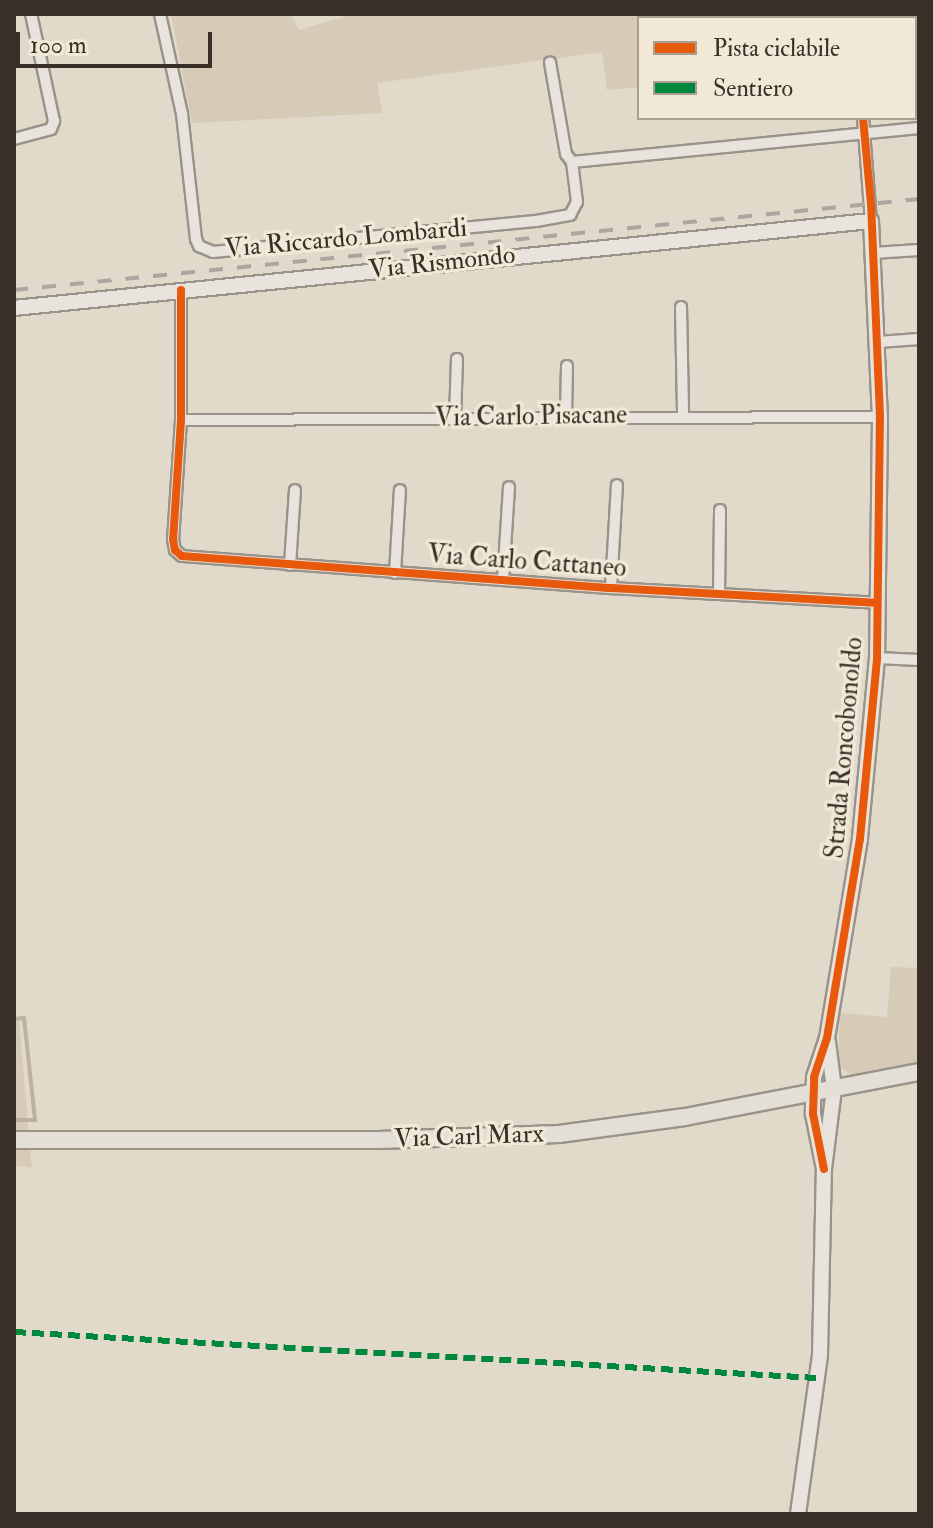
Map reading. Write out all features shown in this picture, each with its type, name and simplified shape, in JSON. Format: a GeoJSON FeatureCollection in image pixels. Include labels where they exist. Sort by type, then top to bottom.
{"type":"FeatureCollection","features":[{"type":"Feature","properties":{"kind":"main road","name":"Via Carl Marx"},"geometry":{"type":"LineString","coordinates":[[14,1140],[378,1140],[559,1134],[685,1117],[919,1072]]}},
{"type":"Feature","properties":{"kind":"street"},"geometry":{"type":"LineString","coordinates":[[14,139],[51,129],[54,121],[31,14]]}},
{"type":"Feature","properties":{"kind":"street","name":"Via Riccardo Lombardi"},"geometry":{"type":"LineString","coordinates":[[160,14],[182,114],[195,234],[199,246],[205,250],[570,215],[577,202],[572,162],[566,154],[550,62]]}},
{"type":"Feature","properties":{"kind":"street","name":"Strada Roncobonoldo"},"geometry":{"type":"LineString","coordinates":[[824,1169],[813,1114],[814,1077],[827,1038],[868,779],[877,658],[880,417],[863,120]]}},
{"type":"Feature","properties":{"kind":"street"},"geometry":{"type":"LineString","coordinates":[[572,162],[919,128]]}},
{"type":"Feature","properties":{"kind":"street","name":"Via Rismondo"},"geometry":{"type":"LineString","coordinates":[[14,308],[871,221]]}},
{"type":"Feature","properties":{"kind":"street"},"geometry":{"type":"LineString","coordinates":[[873,253],[919,250]]}},
{"type":"Feature","properties":{"kind":"street"},"geometry":{"type":"LineString","coordinates":[[181,290],[181,420]]}},
{"type":"Feature","properties":{"kind":"street"},"geometry":{"type":"LineString","coordinates":[[681,307],[683,415]]}},
{"type":"Feature","properties":{"kind":"street"},"geometry":{"type":"LineString","coordinates":[[878,342],[919,339]]}},
{"type":"Feature","properties":{"kind":"street"},"geometry":{"type":"LineString","coordinates":[[455,419],[457,359]]}},
{"type":"Feature","properties":{"kind":"street"},"geometry":{"type":"LineString","coordinates":[[566,417],[567,366]]}},
{"type":"Feature","properties":{"kind":"street","name":"Via Carlo Pisacane"},"geometry":{"type":"LineString","coordinates":[[181,420],[683,415],[880,417]]}},
{"type":"Feature","properties":{"kind":"street","name":"Via Carlo Cattaneo"},"geometry":{"type":"LineString","coordinates":[[181,420],[173,539],[177,553],[191,558],[611,588],[876,603]]}},
{"type":"Feature","properties":{"kind":"street"},"geometry":{"type":"LineString","coordinates":[[611,588],[617,485]]}},
{"type":"Feature","properties":{"kind":"street"},"geometry":{"type":"LineString","coordinates":[[503,580],[509,487]]}},
{"type":"Feature","properties":{"kind":"street"},"geometry":{"type":"LineString","coordinates":[[290,565],[295,490]]}},
{"type":"Feature","properties":{"kind":"street"},"geometry":{"type":"LineString","coordinates":[[395,573],[400,490]]}},
{"type":"Feature","properties":{"kind":"street"},"geometry":{"type":"LineString","coordinates":[[719,594],[720,510]]}},
{"type":"Feature","properties":{"kind":"street"},"geometry":{"type":"LineString","coordinates":[[877,658],[919,660]]}},
{"type":"Feature","properties":{"kind":"street","name":"Strada Roncobonoldo"},"geometry":{"type":"LineString","coordinates":[[798,1514],[820,1355],[824,1169],[834,1089],[827,1038]]}},
{"type":"Feature","properties":{"kind":"shaded area"},"geometry":{"type":"Polygon","coordinates":[[[171,14],[291,14],[299,30],[354,14],[844,16],[637,16],[637,87],[607,90],[602,52],[377,83],[382,113],[192,123],[171,14]]]}},
{"type":"Feature","properties":{"kind":"shaded area"},"geometry":{"type":"Polygon","coordinates":[[[891,967],[919,968],[919,1063],[852,1076],[838,1065],[840,1013],[887,1017],[891,967]]]}},
{"type":"Feature","properties":{"kind":"shaded area"},"geometry":{"type":"Polygon","coordinates":[[[19,1021],[32,1168],[14,1165],[14,1022],[19,1021]]]}},
{"type":"Feature","properties":{"kind":"waterway"},"geometry":{"type":"LineString","coordinates":[[14,1019],[24,1018],[35,1120],[14,1120]]}},
{"type":"Feature","properties":{"kind":"railway"},"geometry":{"type":"LineString","coordinates":[[14,290],[919,199]]}},
{"type":"Feature","properties":{"kind":"marked path"},"geometry":{"type":"LineString","coordinates":[[14,1332],[816,1378]]}},
{"type":"Feature","properties":{"kind":"cycle path"},"geometry":{"type":"LineString","coordinates":[[824,1169],[813,1114],[814,1077],[827,1038],[860,839],[877,658],[880,417],[871,204],[863,120]]}},
{"type":"Feature","properties":{"kind":"cycle path"},"geometry":{"type":"LineString","coordinates":[[181,290],[181,420],[173,539],[175,550],[182,556],[611,588],[876,603]]}}]}
